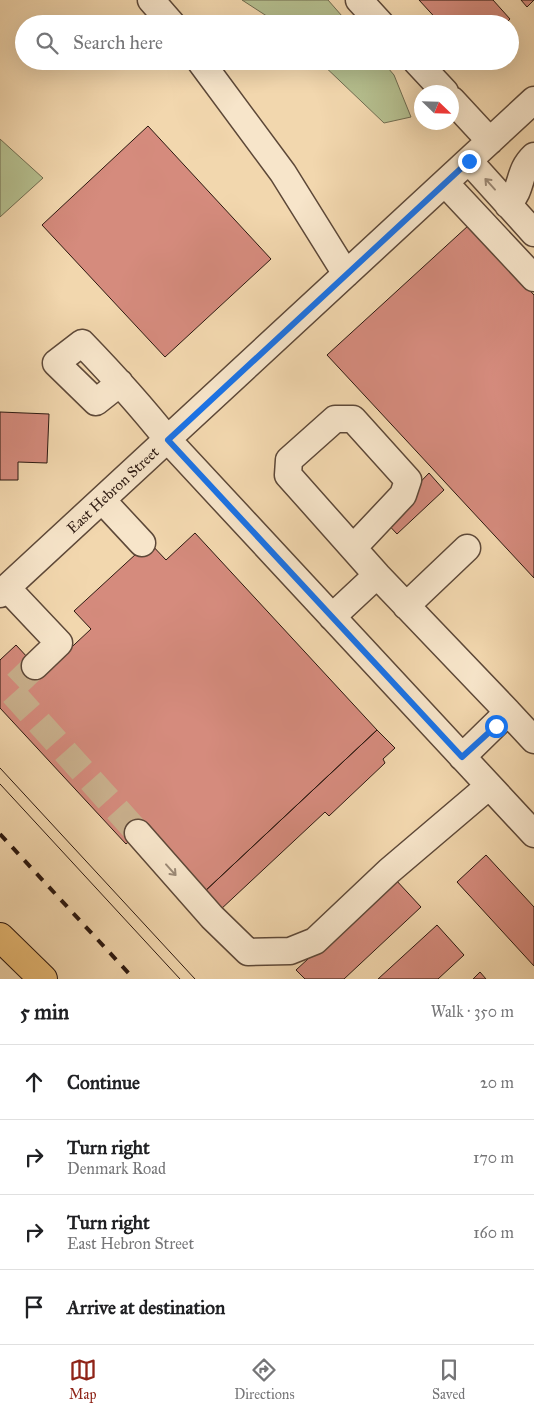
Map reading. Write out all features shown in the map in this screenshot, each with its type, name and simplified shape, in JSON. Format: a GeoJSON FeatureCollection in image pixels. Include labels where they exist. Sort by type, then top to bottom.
{"type":"FeatureCollection","features":[{"type":"Feature","properties":{"kind":"main road"},"geometry":{"type":"LineString","coordinates":[[0,937],[43,979]]}},
{"type":"Feature","properties":{"kind":"street"},"geometry":{"type":"LineString","coordinates":[[151,0],[164,15]]}},
{"type":"Feature","properties":{"kind":"street"},"geometry":{"type":"LineString","coordinates":[[359,0],[373,15]]}},
{"type":"Feature","properties":{"kind":"street"},"geometry":{"type":"LineString","coordinates":[[207,70],[283,173],[346,274]]}},
{"type":"Feature","properties":{"kind":"street"},"geometry":{"type":"LineString","coordinates":[[424,70],[438,85]]}},
{"type":"Feature","properties":{"kind":"street","name":"East Hebron Street"},"geometry":{"type":"LineString","coordinates":[[4,591],[534,100]]}},
{"type":"Feature","properties":{"kind":"street"},"geometry":{"type":"LineString","coordinates":[[459,108],[490,141]]}},
{"type":"Feature","properties":{"kind":"street"},"geometry":{"type":"LineString","coordinates":[[469,161],[534,233]]}},
{"type":"Feature","properties":{"kind":"street"},"geometry":{"type":"LineString","coordinates":[[508,205],[518,194],[528,163]]}},
{"type":"Feature","properties":{"kind":"street"},"geometry":{"type":"LineString","coordinates":[[445,183],[534,278]]}},
{"type":"Feature","properties":{"kind":"street"},"geometry":{"type":"LineString","coordinates":[[120,383],[168,440],[534,834]]}},
{"type":"Feature","properties":{"kind":"street"},"geometry":{"type":"LineString","coordinates":[[353,548],[403,495],[408,480],[353,418],[335,418],[289,460],[288,475],[377,575],[534,740]]}},
{"type":"Feature","properties":{"kind":"street"},"geometry":{"type":"LineString","coordinates":[[102,500],[142,543]]}},
{"type":"Feature","properties":{"kind":"street"},"geometry":{"type":"LineString","coordinates":[[406,606],[467,548]]}},
{"type":"Feature","properties":{"kind":"street"},"geometry":{"type":"LineString","coordinates":[[332,617],[377,575]]}},
{"type":"Feature","properties":{"kind":"street"},"geometry":{"type":"LineString","coordinates":[[4,591],[59,643],[35,666]]}},
{"type":"Feature","properties":{"kind":"street"},"geometry":{"type":"LineString","coordinates":[[462,757],[508,712]]}},
{"type":"Feature","properties":{"kind":"street"},"geometry":{"type":"LineString","coordinates":[[138,833],[212,916],[248,952],[264,950],[290,951],[315,941],[389,870],[489,786]]}},
{"type":"Feature","properties":{"kind":"green space"},"geometry":{"type":"Polygon","coordinates":[[[242,0],[328,0],[341,15],[265,15],[242,0]]]}},
{"type":"Feature","properties":{"kind":"green space"},"geometry":{"type":"Polygon","coordinates":[[[328,70],[390,70],[394,75],[411,117],[384,123],[328,70]]]}},
{"type":"Feature","properties":{"kind":"green space"},"geometry":{"type":"Polygon","coordinates":[[[0,139],[43,178],[0,217],[0,139]]]}},
{"type":"Feature","properties":{"kind":"building"},"geometry":{"type":"Polygon","coordinates":[[[419,0],[493,0],[506,15],[433,15],[419,0]]]}},
{"type":"Feature","properties":{"kind":"building"},"geometry":{"type":"Polygon","coordinates":[[[521,0],[534,0],[527,7],[521,0]]]}},
{"type":"Feature","properties":{"kind":"building"},"geometry":{"type":"Polygon","coordinates":[[[148,126],[271,259],[165,357],[42,225],[148,126]]]}},
{"type":"Feature","properties":{"kind":"building"},"geometry":{"type":"Polygon","coordinates":[[[469,225],[534,295],[534,578],[327,355],[469,225]]]}},
{"type":"Feature","properties":{"kind":"building"},"geometry":{"type":"Polygon","coordinates":[[[0,412],[49,414],[47,463],[18,462],[18,480],[0,480],[0,412]]]}},
{"type":"Feature","properties":{"kind":"building"},"geometry":{"type":"Polygon","coordinates":[[[429,473],[444,490],[397,534],[384,520],[429,473]]]}},
{"type":"Feature","properties":{"kind":"building"},"geometry":{"type":"Polygon","coordinates":[[[195,533],[377,730],[203,893],[143,829],[126,844],[0,708],[0,660],[16,645],[43,674],[91,629],[74,611],[149,542],[166,560],[195,533]]]}},
{"type":"Feature","properties":{"kind":"building"},"geometry":{"type":"Polygon","coordinates":[[[377,730],[395,748],[383,759],[385,763],[329,816],[325,812],[219,911],[203,893],[377,730]]]}},
{"type":"Feature","properties":{"kind":"building"},"geometry":{"type":"Polygon","coordinates":[[[486,855],[534,907],[534,966],[457,882],[486,855]]]}},
{"type":"Feature","properties":{"kind":"building"},"geometry":{"type":"Polygon","coordinates":[[[395,879],[421,907],[344,979],[305,979],[296,970],[395,879]]]}},
{"type":"Feature","properties":{"kind":"building"},"geometry":{"type":"Polygon","coordinates":[[[437,925],[464,955],[438,979],[378,979],[437,925]]]}},
{"type":"Feature","properties":{"kind":"building"},"geometry":{"type":"Polygon","coordinates":[[[480,972],[486,979],[473,979],[480,972]]]}},
{"type":"Feature","properties":{"kind":"tunnel"},"geometry":{"type":"LineString","coordinates":[[35,666],[10,690],[138,833]]}},
{"type":"Feature","properties":{"kind":"tram line"},"geometry":{"type":"LineString","coordinates":[[0,768],[195,979]]}},
{"type":"Feature","properties":{"kind":"tram line"},"geometry":{"type":"LineString","coordinates":[[0,784],[180,979]]}},
{"type":"Feature","properties":{"kind":"railway"},"geometry":{"type":"LineString","coordinates":[[0,834],[134,979]]}},
{"type":"Feature","properties":{"kind":"route"},"geometry":{"type":"LineString","coordinates":[[469,161],[168,440],[462,757],[496,726]]}}]}
